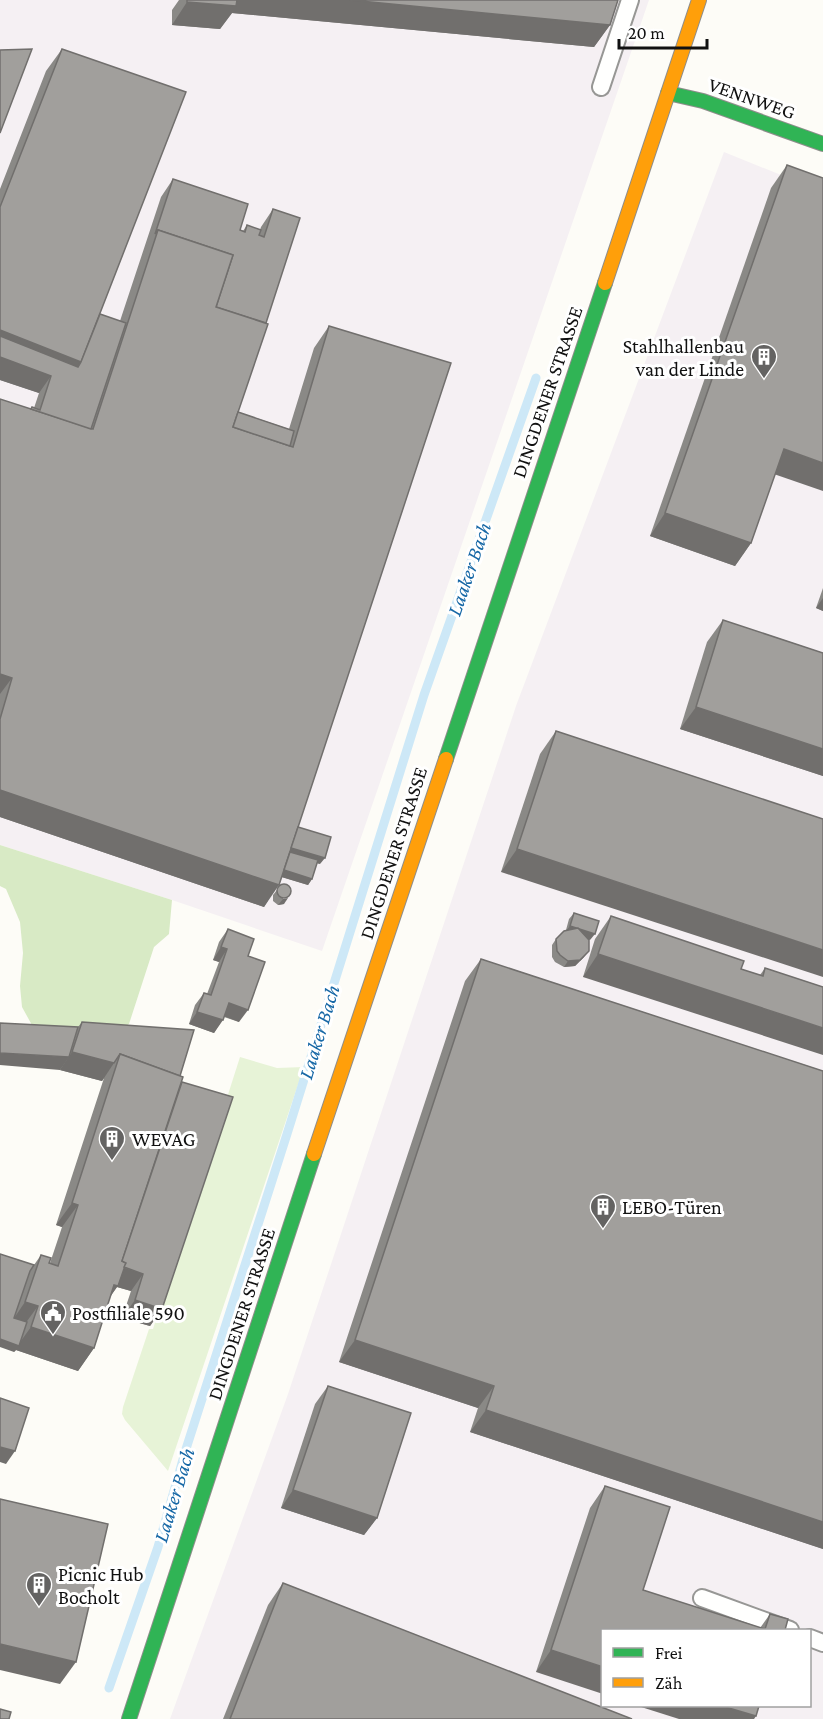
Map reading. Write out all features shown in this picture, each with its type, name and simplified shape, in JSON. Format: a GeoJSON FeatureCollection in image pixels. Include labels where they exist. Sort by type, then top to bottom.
{"type":"FeatureCollection","features":[{"type":"Feature","properties":{"kind":"main road","name":"DINGDENER STRASSE"},"geometry":{"type":"LineString","coordinates":[[129,1719],[282,1249],[699,0]]}},
{"type":"Feature","properties":{"kind":"main road","name":"VENNWEG"},"geometry":{"type":"LineString","coordinates":[[668,93],[704,100],[823,144]]}},
{"type":"Feature","properties":{"kind":"lane"},"geometry":{"type":"LineString","coordinates":[[601,87],[630,0]]}},
{"type":"Feature","properties":{"kind":"lane"},"geometry":{"type":"LineString","coordinates":[[702,1598],[787,1629]]}},
{"type":"Feature","properties":{"kind":"shaded area"},"geometry":{"type":"Polygon","coordinates":[[[0,0],[649,0],[322,951],[0,845],[0,0]]]}},
{"type":"Feature","properties":{"kind":"shaded area"},"geometry":{"type":"Polygon","coordinates":[[[724,152],[823,192],[823,1719],[170,1719],[288,1394],[516,706],[724,152]]]}},
{"type":"Feature","properties":{"kind":"green space"},"geometry":{"type":"Polygon","coordinates":[[[0,845],[172,900],[169,934],[154,947],[129,1024],[115,1032],[38,1036],[22,1007],[20,986],[23,953],[20,922],[6,889],[0,886],[0,845]]]}},
{"type":"Feature","properties":{"kind":"green space"},"geometry":{"type":"Polygon","coordinates":[[[240,1057],[277,1068],[304,1067],[168,1471],[125,1420],[122,1414],[123,1407],[149,1329],[153,1329],[240,1057]]]}},
{"type":"Feature","properties":{"kind":"building"},"geometry":{"type":"Polygon","coordinates":[[[187,0],[237,0],[236,6],[187,2],[187,0]]]}},
{"type":"Feature","properties":{"kind":"building"},"geometry":{"type":"Polygon","coordinates":[[[350,0],[618,0],[610,25],[350,0]]]}},
{"type":"Feature","properties":{"kind":"building"},"geometry":{"type":"Polygon","coordinates":[[[32,49],[0,133],[0,50],[32,49]]]}},
{"type":"Feature","properties":{"kind":"building"},"geometry":{"type":"Polygon","coordinates":[[[62,49],[186,92],[81,362],[0,330],[0,207],[62,49]]]}},
{"type":"Feature","properties":{"kind":"building"},"geometry":{"type":"Polygon","coordinates":[[[787,165],[823,178],[823,463],[784,449],[751,543],[665,513],[787,165]]]}},
{"type":"Feature","properties":{"kind":"building"},"geometry":{"type":"Polygon","coordinates":[[[173,179],[248,204],[240,230],[245,232],[247,225],[261,230],[259,235],[264,237],[273,209],[300,218],[266,323],[216,307],[233,255],[158,230],[155,234],[173,179]]]}},
{"type":"Feature","properties":{"kind":"building"},"geometry":{"type":"Polygon","coordinates":[[[158,230],[233,255],[216,307],[268,324],[233,427],[293,447],[329,326],[451,363],[279,885],[0,790],[0,719],[12,678],[0,674],[0,399],[93,429],[158,230]]]}},
{"type":"Feature","properties":{"kind":"building"},"geometry":{"type":"Polygon","coordinates":[[[100,314],[126,323],[91,429],[31,409],[32,407],[40,410],[51,376],[0,357],[0,336],[78,367],[100,314]]]}},
{"type":"Feature","properties":{"kind":"building"},"geometry":{"type":"Polygon","coordinates":[[[238,412],[294,431],[290,446],[233,427],[238,412]]]}},
{"type":"Feature","properties":{"kind":"building"},"geometry":{"type":"Polygon","coordinates":[[[723,620],[823,653],[823,749],[696,707],[723,620]]]}},
{"type":"Feature","properties":{"kind":"building"},"geometry":{"type":"Polygon","coordinates":[[[556,731],[823,819],[823,950],[517,849],[556,731]]]}},
{"type":"Feature","properties":{"kind":"building"},"geometry":{"type":"Polygon","coordinates":[[[298,827],[331,837],[325,858],[291,848],[298,827]]]}},
{"type":"Feature","properties":{"kind":"building"},"geometry":{"type":"Polygon","coordinates":[[[290,852],[318,860],[312,879],[284,870],[290,852]]]}},
{"type":"Feature","properties":{"kind":"building"},"geometry":{"type":"Polygon","coordinates":[[[284,884],[289,886],[291,891],[289,896],[284,898],[279,896],[277,891],[279,886],[284,884]]]}},
{"type":"Feature","properties":{"kind":"building"},"geometry":{"type":"Polygon","coordinates":[[[574,913],[599,921],[595,934],[570,926],[574,913]]]}},
{"type":"Feature","properties":{"kind":"building"},"geometry":{"type":"Polygon","coordinates":[[[611,916],[744,961],[741,969],[763,976],[765,968],[823,987],[823,1028],[598,954],[611,916]]]}},
{"type":"Feature","properties":{"kind":"building"},"geometry":{"type":"Polygon","coordinates":[[[578,928],[589,940],[589,951],[580,960],[568,961],[557,951],[556,939],[564,931],[578,928]]]}},
{"type":"Feature","properties":{"kind":"building"},"geometry":{"type":"Polygon","coordinates":[[[228,929],[254,939],[248,956],[265,962],[248,1010],[229,1003],[223,1020],[197,1012],[204,993],[211,995],[227,949],[221,947],[228,929]]]}},
{"type":"Feature","properties":{"kind":"building","name":"LEBO-Türen"},"geometry":{"type":"Polygon","coordinates":[[[481,959],[823,1071],[823,1522],[486,1410],[494,1386],[355,1340],[481,959]]]}},
{"type":"Feature","properties":{"kind":"building"},"geometry":{"type":"Polygon","coordinates":[[[82,1022],[194,1030],[180,1076],[120,1054],[114,1063],[72,1052],[82,1022]]]}},
{"type":"Feature","properties":{"kind":"building"},"geometry":{"type":"Polygon","coordinates":[[[0,1023],[78,1027],[69,1057],[0,1053],[0,1023]]]}},
{"type":"Feature","properties":{"kind":"building","name":"WEVAG"},"geometry":{"type":"Polygon","coordinates":[[[120,1054],[183,1077],[122,1261],[126,1263],[118,1286],[114,1285],[94,1348],[31,1327],[38,1306],[25,1302],[41,1255],[51,1258],[49,1263],[58,1266],[78,1205],[72,1203],[120,1054]]]}},
{"type":"Feature","properties":{"kind":"building"},"geometry":{"type":"Polygon","coordinates":[[[182,1082],[233,1097],[162,1309],[135,1300],[143,1274],[124,1267],[126,1263],[122,1261],[182,1082]]]}},
{"type":"Feature","properties":{"kind":"building"},"geometry":{"type":"Polygon","coordinates":[[[0,1254],[34,1265],[14,1318],[27,1322],[19,1346],[0,1339],[0,1254]]]}},
{"type":"Feature","properties":{"kind":"building"},"geometry":{"type":"Polygon","coordinates":[[[328,1386],[411,1413],[377,1518],[293,1490],[328,1386]]]}},
{"type":"Feature","properties":{"kind":"building"},"geometry":{"type":"Polygon","coordinates":[[[0,1398],[29,1408],[15,1451],[0,1447],[0,1398]]]}},
{"type":"Feature","properties":{"kind":"building"},"geometry":{"type":"Polygon","coordinates":[[[605,1486],[670,1507],[643,1590],[765,1629],[601,1629],[601,1666],[551,1650],[605,1486]]]}},
{"type":"Feature","properties":{"kind":"building","name":"Picnic Hub Bocholt"},"geometry":{"type":"Polygon","coordinates":[[[0,1499],[108,1524],[76,1662],[0,1644],[0,1499]]]}},
{"type":"Feature","properties":{"kind":"building"},"geometry":{"type":"Polygon","coordinates":[[[283,1583],[632,1719],[230,1719],[283,1583]]]}},
{"type":"Feature","properties":{"kind":"building"},"geometry":{"type":"Polygon","coordinates":[[[770,1614],[788,1619],[785,1629],[765,1629],[770,1614]]]}},
{"type":"Feature","properties":{"kind":"building"},"geometry":{"type":"Polygon","coordinates":[[[725,1707],[759,1707],[756,1716],[725,1707]]]}},
{"type":"Feature","properties":{"kind":"building"},"geometry":{"type":"Polygon","coordinates":[[[0,1709],[11,1712],[9,1719],[0,1719],[0,1709]]]}},
{"type":"Feature","properties":{"kind":"waterway","name":"Laaker Bach"},"geometry":{"type":"LineString","coordinates":[[109,1688],[158,1547],[186,1449],[424,695],[536,378]]}},
{"type":"Feature","properties":{"kind":"traffic: fast"},"geometry":{"type":"LineString","coordinates":[[668,93],[703,101],[823,144]]}},
{"type":"Feature","properties":{"kind":"traffic: fast"},"geometry":{"type":"LineString","coordinates":[[446,759],[605,283]]}},
{"type":"Feature","properties":{"kind":"traffic: fast"},"geometry":{"type":"LineString","coordinates":[[129,1719],[314,1154]]}},
{"type":"Feature","properties":{"kind":"traffic: slow"},"geometry":{"type":"LineString","coordinates":[[605,283],[699,0]]}},
{"type":"Feature","properties":{"kind":"traffic: slow"},"geometry":{"type":"LineString","coordinates":[[314,1154],[446,759]]}},
{"type":"Feature","properties":{"kind":"place","name":"Stahlhallenbau van der Linde"},"geometry":{"type":"Point","coordinates":[764,380]}},
{"type":"Feature","properties":{"kind":"place","name":"WEVAG"},"geometry":{"type":"Point","coordinates":[112,1162]}},
{"type":"Feature","properties":{"kind":"place","name":"LEBO-Türen"},"geometry":{"type":"Point","coordinates":[603,1230]}},
{"type":"Feature","properties":{"kind":"place","name":"Postfiliale 590"},"geometry":{"type":"Point","coordinates":[53,1336]}},
{"type":"Feature","properties":{"kind":"place","name":"Picnic Hub Bocholt"},"geometry":{"type":"Point","coordinates":[39,1608]}}]}
